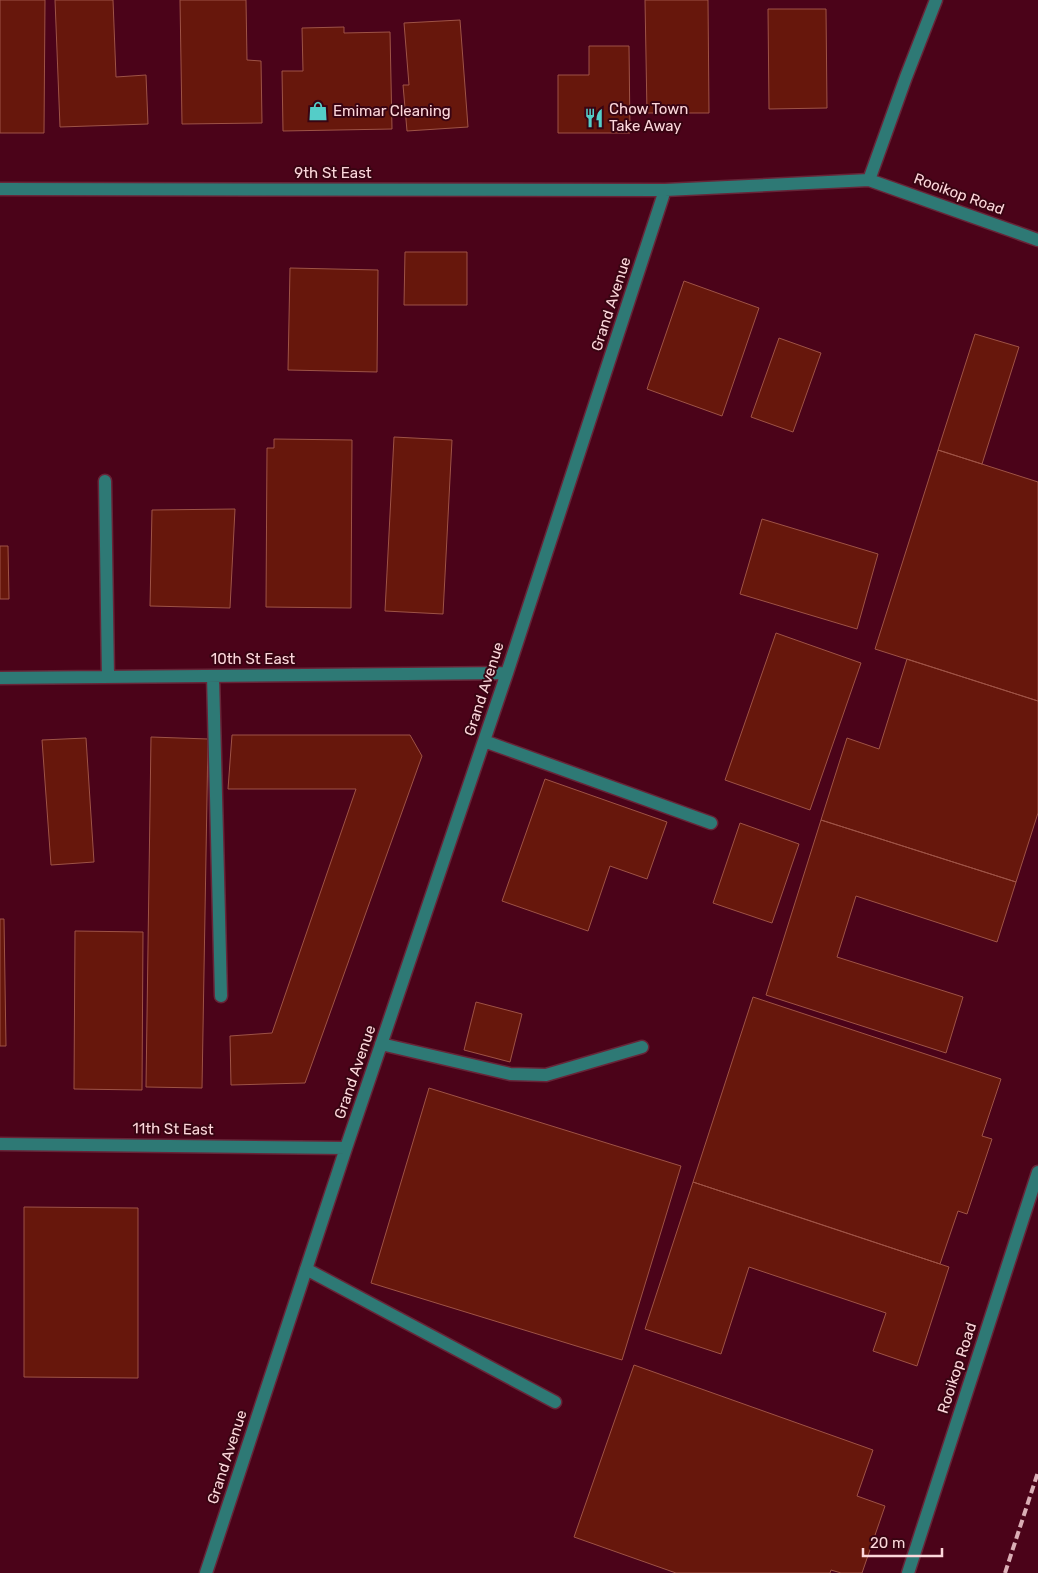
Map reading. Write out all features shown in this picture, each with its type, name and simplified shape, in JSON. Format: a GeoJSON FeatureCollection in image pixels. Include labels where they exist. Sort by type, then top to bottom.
{"type":"FeatureCollection","features":[{"type":"Feature","properties":{"kind":"street"},"geometry":{"type":"LineString","coordinates":[[665,190],[869,180],[906,76],[936,0]]}},
{"type":"Feature","properties":{"kind":"street","name":"Rooikop Road"},"geometry":{"type":"LineString","coordinates":[[869,180],[1038,240]]}},
{"type":"Feature","properties":{"kind":"street","name":"9th St East"},"geometry":{"type":"LineString","coordinates":[[0,189],[665,190]]}},
{"type":"Feature","properties":{"kind":"street","name":"Grand Avenue"},"geometry":{"type":"LineString","coordinates":[[206,1573],[346,1148],[507,673],[665,190]]}},
{"type":"Feature","properties":{"kind":"street"},"geometry":{"type":"LineString","coordinates":[[105,480],[108,677]]}},
{"type":"Feature","properties":{"kind":"street","name":"10th St East"},"geometry":{"type":"LineString","coordinates":[[0,678],[507,673]]}},
{"type":"Feature","properties":{"kind":"street"},"geometry":{"type":"LineString","coordinates":[[212,676],[221,996]]}},
{"type":"Feature","properties":{"kind":"street"},"geometry":{"type":"LineString","coordinates":[[484,741],[711,823]]}},
{"type":"Feature","properties":{"kind":"street"},"geometry":{"type":"LineString","coordinates":[[381,1044],[510,1074],[546,1075],[642,1047]]}},
{"type":"Feature","properties":{"kind":"street","name":"11th St East"},"geometry":{"type":"LineString","coordinates":[[0,1144],[346,1148]]}},
{"type":"Feature","properties":{"kind":"street","name":"Rooikop Road"},"geometry":{"type":"LineString","coordinates":[[908,1573],[1038,1172]]}},
{"type":"Feature","properties":{"kind":"street"},"geometry":{"type":"LineString","coordinates":[[306,1269],[555,1402]]}},
{"type":"Feature","properties":{"kind":"building"},"geometry":{"type":"Polygon","coordinates":[[[0,0],[45,0],[44,133],[0,133],[0,0]]]}},
{"type":"Feature","properties":{"kind":"building"},"geometry":{"type":"Polygon","coordinates":[[[55,0],[113,0],[116,77],[146,75],[148,124],[60,127],[55,0]]]}},
{"type":"Feature","properties":{"kind":"building"},"geometry":{"type":"Polygon","coordinates":[[[180,0],[246,0],[247,60],[261,61],[262,123],[182,124],[180,0]]]}},
{"type":"Feature","properties":{"kind":"building"},"geometry":{"type":"Polygon","coordinates":[[[645,0],[708,0],[709,113],[647,113],[645,0]]]}},
{"type":"Feature","properties":{"kind":"building"},"geometry":{"type":"Polygon","coordinates":[[[768,9],[826,9],[827,108],[769,109],[768,9]]]}},
{"type":"Feature","properties":{"kind":"building"},"geometry":{"type":"Polygon","coordinates":[[[460,20],[468,127],[407,131],[403,85],[409,85],[404,23],[460,20]]]}},
{"type":"Feature","properties":{"kind":"building"},"geometry":{"type":"Polygon","coordinates":[[[344,27],[344,33],[390,32],[392,129],[283,131],[282,71],[303,71],[302,28],[344,27]]]}},
{"type":"Feature","properties":{"kind":"building"},"geometry":{"type":"Polygon","coordinates":[[[589,46],[629,46],[630,133],[558,133],[558,75],[589,75],[589,46]]]}},
{"type":"Feature","properties":{"kind":"building"},"geometry":{"type":"Polygon","coordinates":[[[405,252],[467,252],[467,305],[404,305],[405,252]]]}},
{"type":"Feature","properties":{"kind":"building"},"geometry":{"type":"Polygon","coordinates":[[[290,268],[378,270],[377,372],[288,370],[290,268]]]}},
{"type":"Feature","properties":{"kind":"building"},"geometry":{"type":"Polygon","coordinates":[[[684,281],[759,308],[722,416],[647,389],[684,281]]]}},
{"type":"Feature","properties":{"kind":"building"},"geometry":{"type":"Polygon","coordinates":[[[975,334],[1019,347],[982,464],[938,450],[975,334]]]}},
{"type":"Feature","properties":{"kind":"building"},"geometry":{"type":"Polygon","coordinates":[[[779,338],[821,353],[793,432],[751,417],[779,338]]]}},
{"type":"Feature","properties":{"kind":"building"},"geometry":{"type":"Polygon","coordinates":[[[394,437],[452,440],[443,614],[385,611],[394,437]]]}},
{"type":"Feature","properties":{"kind":"building"},"geometry":{"type":"Polygon","coordinates":[[[274,439],[352,440],[351,608],[266,607],[267,448],[274,448],[274,439]]]}},
{"type":"Feature","properties":{"kind":"building"},"geometry":{"type":"Polygon","coordinates":[[[938,450],[1038,482],[1038,701],[875,649],[938,450]]]}},
{"type":"Feature","properties":{"kind":"building"},"geometry":{"type":"Polygon","coordinates":[[[235,509],[230,608],[150,606],[152,510],[235,509]]]}},
{"type":"Feature","properties":{"kind":"building"},"geometry":{"type":"Polygon","coordinates":[[[762,519],[878,554],[857,629],[740,594],[762,519]]]}},
{"type":"Feature","properties":{"kind":"building"},"geometry":{"type":"Polygon","coordinates":[[[0,546],[8,546],[9,599],[0,599],[0,546]]]}},
{"type":"Feature","properties":{"kind":"building"},"geometry":{"type":"Polygon","coordinates":[[[776,633],[861,663],[810,810],[725,780],[776,633]]]}},
{"type":"Feature","properties":{"kind":"building"},"geometry":{"type":"Polygon","coordinates":[[[907,659],[1038,701],[1038,813],[1016,882],[821,820],[847,738],[879,749],[907,659]]]}},
{"type":"Feature","properties":{"kind":"building"},"geometry":{"type":"Polygon","coordinates":[[[232,735],[410,735],[422,756],[305,1083],[231,1085],[230,1036],[272,1033],[356,789],[228,789],[232,735]]]}},
{"type":"Feature","properties":{"kind":"building"},"geometry":{"type":"Polygon","coordinates":[[[151,737],[208,739],[202,1088],[146,1087],[151,737]]]}},
{"type":"Feature","properties":{"kind":"building"},"geometry":{"type":"Polygon","coordinates":[[[86,738],[94,862],[51,865],[42,740],[86,738]]]}},
{"type":"Feature","properties":{"kind":"building"},"geometry":{"type":"Polygon","coordinates":[[[545,779],[667,822],[647,879],[610,866],[588,931],[502,901],[545,779]]]}},
{"type":"Feature","properties":{"kind":"building"},"geometry":{"type":"Polygon","coordinates":[[[821,820],[1016,882],[997,942],[856,896],[837,957],[963,997],[946,1053],[766,995],[821,820]]]}},
{"type":"Feature","properties":{"kind":"building"},"geometry":{"type":"Polygon","coordinates":[[[740,823],[799,844],[772,923],[713,903],[740,823]]]}},
{"type":"Feature","properties":{"kind":"building"},"geometry":{"type":"Polygon","coordinates":[[[0,919],[4,919],[6,1046],[0,1046],[0,919]]]}},
{"type":"Feature","properties":{"kind":"building"},"geometry":{"type":"Polygon","coordinates":[[[75,931],[143,932],[142,1090],[74,1089],[75,931]]]}},
{"type":"Feature","properties":{"kind":"building"},"geometry":{"type":"Polygon","coordinates":[[[753,997],[1001,1079],[982,1136],[992,1139],[967,1214],[958,1211],[940,1264],[693,1182],[753,997]]]}},
{"type":"Feature","properties":{"kind":"building"},"geometry":{"type":"Polygon","coordinates":[[[476,1002],[522,1014],[510,1062],[464,1050],[476,1002]]]}},
{"type":"Feature","properties":{"kind":"building"},"geometry":{"type":"Polygon","coordinates":[[[429,1088],[681,1166],[622,1360],[371,1283],[429,1088]]]}},
{"type":"Feature","properties":{"kind":"building"},"geometry":{"type":"Polygon","coordinates":[[[693,1182],[949,1267],[917,1366],[873,1351],[886,1313],[749,1267],[721,1354],[645,1329],[693,1182]]]}},
{"type":"Feature","properties":{"kind":"building"},"geometry":{"type":"Polygon","coordinates":[[[24,1207],[138,1208],[138,1378],[24,1377],[24,1207]]]}},
{"type":"Feature","properties":{"kind":"building"},"geometry":{"type":"Polygon","coordinates":[[[634,1365],[873,1450],[857,1496],[885,1506],[862,1573],[841,1573],[831,1570],[830,1573],[676,1573],[574,1537],[634,1365]]]}},
{"type":"Feature","properties":{"kind":"railway"},"geometry":{"type":"LineString","coordinates":[[1005,1573],[1038,1472]]}},
{"type":"Feature","properties":{"kind":"place","name":"Emimar Cleaning"},"geometry":{"type":"Point","coordinates":[318,111]}},
{"type":"Feature","properties":{"kind":"place","name":"Chow Town Take Away"},"geometry":{"type":"Point","coordinates":[594,118]}}]}
